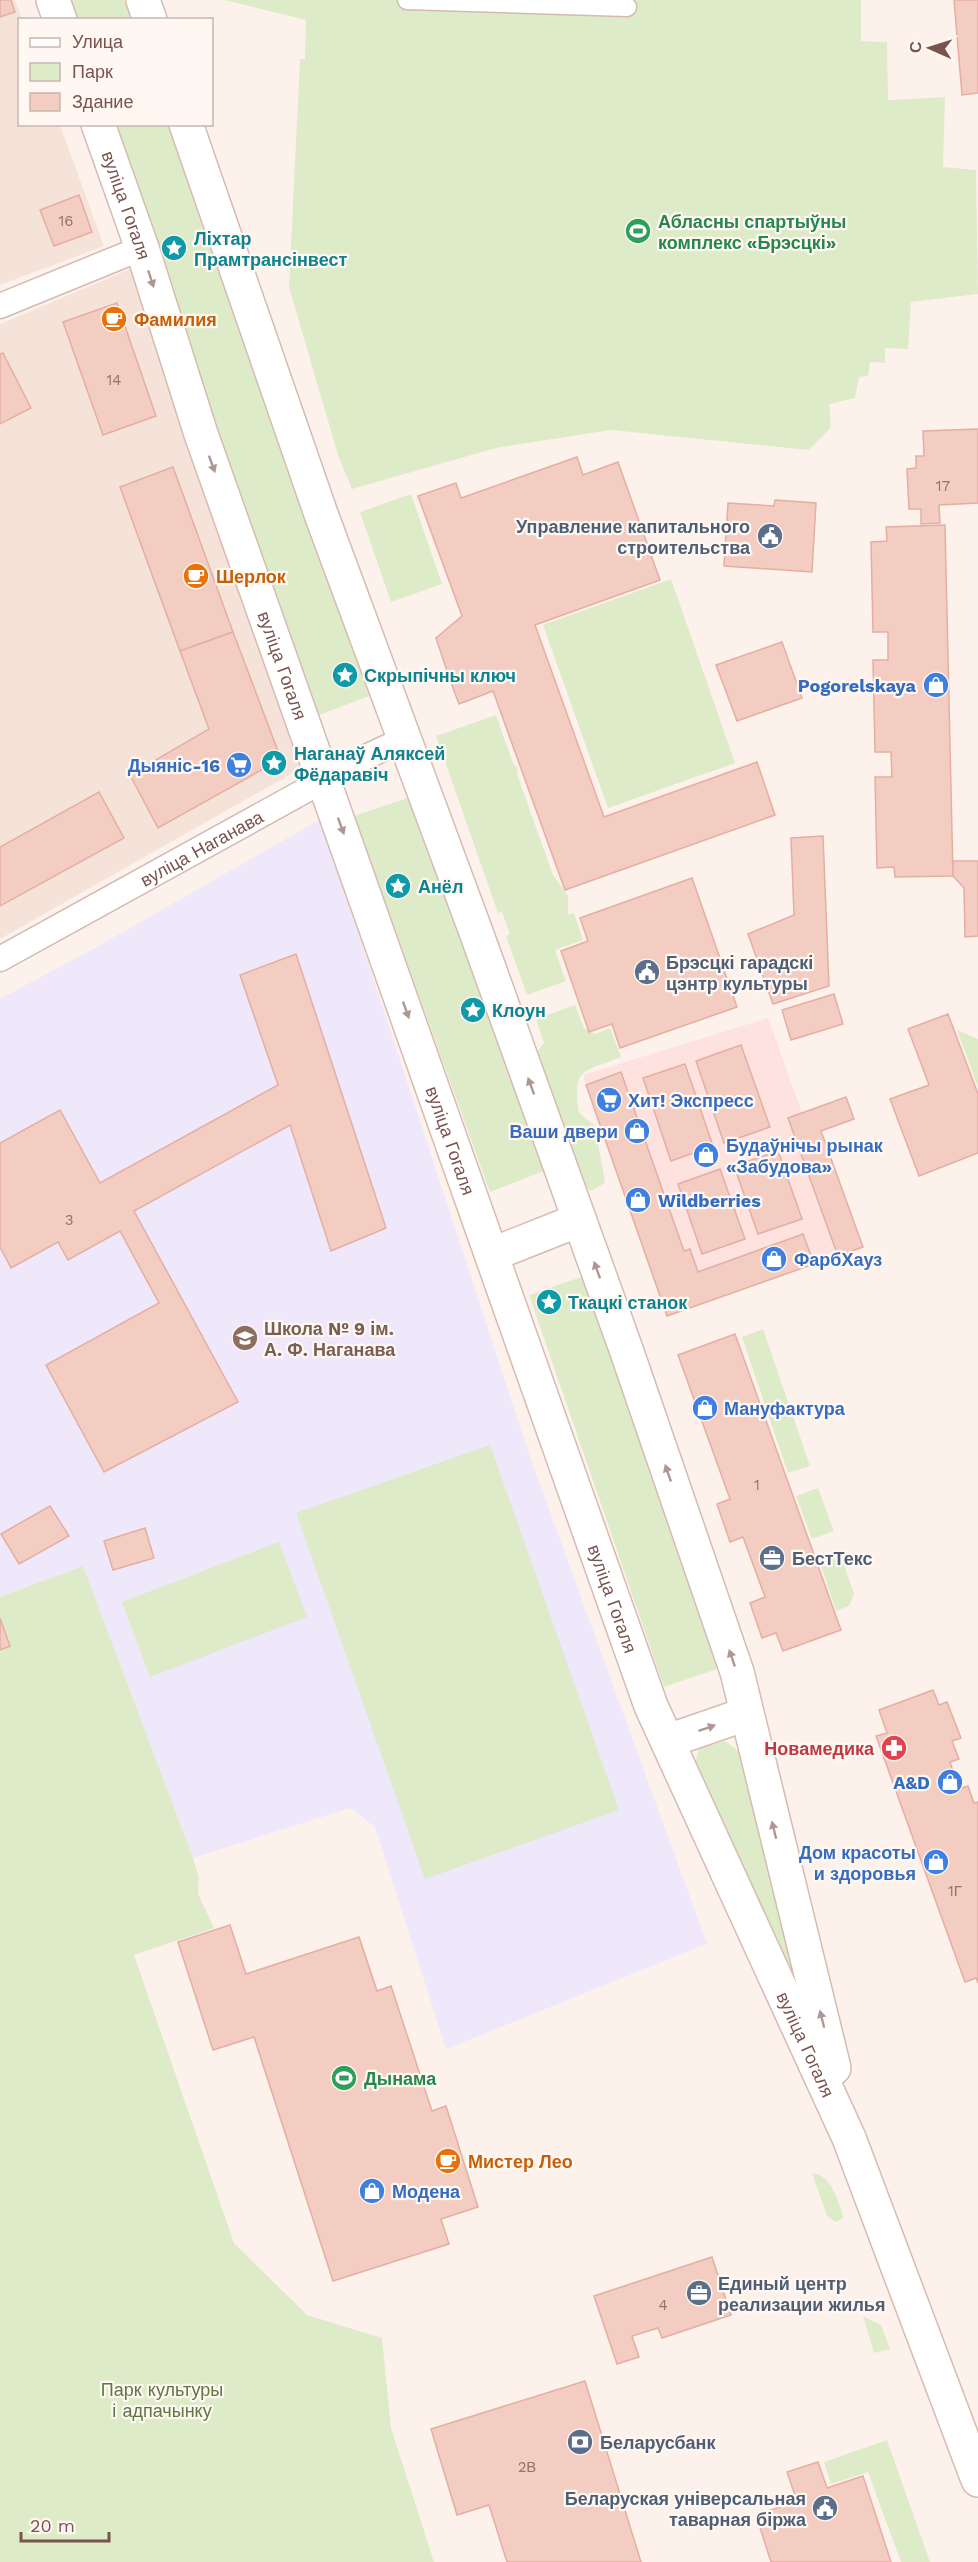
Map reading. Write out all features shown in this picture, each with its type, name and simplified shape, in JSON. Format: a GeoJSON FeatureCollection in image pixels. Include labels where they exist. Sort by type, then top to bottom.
{"type":"FeatureCollection","features":[{"type":"Feature","properties":{"kind":"main road"},"geometry":{"type":"LineString","coordinates":[[53,0],[59,18]]}},
{"type":"Feature","properties":{"kind":"main road"},"geometry":{"type":"LineString","coordinates":[[143,0],[149,18]]}},
{"type":"Feature","properties":{"kind":"main road","name":"вуліца Гогаля"},"geometry":{"type":"LineString","coordinates":[[99,126],[142,248],[201,434],[651,1706],[849,2138],[978,2480]]}},
{"type":"Feature","properties":{"kind":"main road","name":"вуліца Гогаля"},"geometry":{"type":"LineString","coordinates":[[187,126],[321,514],[579,1220],[737,1672],[849,2138]]}},
{"type":"Feature","properties":{"kind":"main road"},"geometry":{"type":"LineString","coordinates":[[493,1254],[579,1220]]}},
{"type":"Feature","properties":{"kind":"main road"},"geometry":{"type":"LineString","coordinates":[[668,1741],[746,1714]]}},
{"type":"Feature","properties":{"kind":"street"},"geometry":{"type":"LineString","coordinates":[[407,0],[627,7]]}},
{"type":"Feature","properties":{"kind":"street"},"geometry":{"type":"LineString","coordinates":[[0,306],[142,248]]}},
{"type":"Feature","properties":{"kind":"street","name":"вуліца Наганава"},"geometry":{"type":"LineString","coordinates":[[0,959],[366,757],[404,739]]}},
{"type":"Feature","properties":{"kind":"shaded area"},"geometry":{"type":"Polygon","coordinates":[[[0,0],[15,0],[22,18],[18,18],[18,126],[60,126],[104,246],[0,285],[0,0]]]}},
{"type":"Feature","properties":{"kind":"shaded area"},"geometry":{"type":"Polygon","coordinates":[[[137,266],[305,766],[0,939],[0,324],[137,266]]]}},
{"type":"Feature","properties":{"kind":"shaded area","name":"Школа № 9 ім. А. Ф. Наганава"},"geometry":{"type":"Polygon","coordinates":[[[321,819],[529,1454],[707,1944],[446,2049],[375,1827],[350,1808],[193,1858],[83,1566],[0,1597],[0,999],[102,944],[321,819]]]}},
{"type":"Feature","properties":{"kind":"shaded area","name":"Будаўнічы рынак «Забудова»"},"geometry":{"type":"Polygon","coordinates":[[[768,1018],[802,1113],[788,1118],[838,1256],[667,1316],[583,1075],[768,1018]]]}},
{"type":"Feature","properties":{"kind":"green space"},"geometry":{"type":"Polygon","coordinates":[[[64,0],[124,0],[131,18],[71,18],[64,0]]]}},
{"type":"Feature","properties":{"kind":"green space","name":"Абласны спартыўны комплекс «Брэсцкі»"},"geometry":{"type":"Polygon","coordinates":[[[225,0],[861,0],[861,41],[887,42],[888,100],[945,97],[943,167],[976,170],[978,294],[911,302],[908,349],[885,348],[885,363],[870,362],[868,376],[859,377],[855,398],[829,404],[831,427],[809,450],[611,430],[496,448],[352,489],[338,455],[289,287],[300,59],[305,59],[306,20],[225,0]]]}},
{"type":"Feature","properties":{"kind":"green space"},"geometry":{"type":"Polygon","coordinates":[[[108,126],[168,126],[369,696],[314,717],[108,126]]]}},
{"type":"Feature","properties":{"kind":"green space"},"geometry":{"type":"Polygon","coordinates":[[[411,494],[442,584],[391,602],[360,512],[411,494]]]}},
{"type":"Feature","properties":{"kind":"green space"},"geometry":{"type":"Polygon","coordinates":[[[671,579],[735,763],[608,808],[543,625],[671,579]]]}},
{"type":"Feature","properties":{"kind":"green space"},"geometry":{"type":"Polygon","coordinates":[[[496,715],[513,763],[518,769],[517,774],[553,875],[568,896],[568,914],[574,913],[583,940],[555,950],[566,981],[527,995],[506,936],[510,934],[502,912],[498,913],[436,736],[496,715]]]}},
{"type":"Feature","properties":{"kind":"green space"},"geometry":{"type":"Polygon","coordinates":[[[413,796],[546,1170],[490,1192],[354,816],[413,796]]]}},
{"type":"Feature","properties":{"kind":"green space"},"geometry":{"type":"Polygon","coordinates":[[[575,1005],[584,1028],[595,1034],[610,1028],[621,1057],[583,1074],[577,1087],[579,1113],[595,1126],[605,1183],[590,1191],[577,1174],[533,1057],[544,1043],[536,1019],[575,1005]]]}},
{"type":"Feature","properties":{"kind":"green space"},"geometry":{"type":"Polygon","coordinates":[[[957,1030],[978,1039],[978,1087],[957,1030]]]}},
{"type":"Feature","properties":{"kind":"green space"},"geometry":{"type":"Polygon","coordinates":[[[584,1276],[717,1669],[664,1687],[529,1295],[584,1276]]]}},
{"type":"Feature","properties":{"kind":"green space"},"geometry":{"type":"Polygon","coordinates":[[[763,1329],[810,1466],[788,1473],[742,1337],[763,1329]]]}},
{"type":"Feature","properties":{"kind":"green space"},"geometry":{"type":"Polygon","coordinates":[[[490,1445],[619,1810],[425,1879],[296,1513],[490,1445]]]}},
{"type":"Feature","properties":{"kind":"green space"},"geometry":{"type":"Polygon","coordinates":[[[818,1488],[834,1531],[812,1539],[796,1496],[818,1488]]]}},
{"type":"Feature","properties":{"kind":"green space"},"geometry":{"type":"Polygon","coordinates":[[[279,1542],[307,1617],[150,1677],[122,1602],[279,1542]]]}},
{"type":"Feature","properties":{"kind":"green space"},"geometry":{"type":"Polygon","coordinates":[[[839,1550],[854,1594],[849,1606],[836,1611],[818,1557],[839,1550]]]}},
{"type":"Feature","properties":{"kind":"green space","name":"Парк культуры і адпачынку"},"geometry":{"type":"Polygon","coordinates":[[[83,1566],[193,1858],[199,1877],[198,1894],[214,1928],[134,1955],[234,2243],[307,2315],[382,2338],[391,2428],[434,2562],[0,2562],[0,1597],[83,1566]]]}},
{"type":"Feature","properties":{"kind":"green space"},"geometry":{"type":"Polygon","coordinates":[[[726,1741],[739,1752],[794,1956],[801,1991],[695,1764],[699,1748],[726,1741]]]}},
{"type":"Feature","properties":{"kind":"green space"},"geometry":{"type":"Polygon","coordinates":[[[812,2173],[819,2175],[830,2184],[844,2218],[835,2222],[827,2216],[812,2173]]]}},
{"type":"Feature","properties":{"kind":"green space"},"geometry":{"type":"Polygon","coordinates":[[[863,2316],[881,2325],[890,2349],[874,2353],[863,2316]]]}},
{"type":"Feature","properties":{"kind":"green space"},"geometry":{"type":"Polygon","coordinates":[[[887,2440],[930,2562],[901,2562],[868,2472],[831,2484],[824,2462],[887,2440]]]}},
{"type":"Feature","properties":{"kind":"building"},"geometry":{"type":"Polygon","coordinates":[[[0,0],[11,0],[15,12],[0,17],[0,0]]]}},
{"type":"Feature","properties":{"kind":"building"},"geometry":{"type":"Polygon","coordinates":[[[954,0],[978,0],[978,93],[962,95],[954,0]]]}},
{"type":"Feature","properties":{"kind":"building"},"geometry":{"type":"Polygon","coordinates":[[[79,195],[92,232],[54,246],[40,210],[79,195]]]}},
{"type":"Feature","properties":{"kind":"building"},"geometry":{"type":"Polygon","coordinates":[[[117,303],[156,416],[103,435],[63,322],[117,303]]]}},
{"type":"Feature","properties":{"kind":"building"},"geometry":{"type":"Polygon","coordinates":[[[3,353],[31,408],[0,424],[0,354],[3,353]]]}},
{"type":"Feature","properties":{"kind":"building"},"geometry":{"type":"Polygon","coordinates":[[[978,429],[978,503],[939,505],[940,523],[921,524],[921,509],[909,509],[907,469],[916,468],[916,456],[924,456],[923,431],[978,429]]]}},
{"type":"Feature","properties":{"kind":"building"},"geometry":{"type":"Polygon","coordinates":[[[577,457],[583,475],[618,462],[660,580],[535,625],[604,817],[757,762],[775,815],[565,890],[493,691],[459,704],[450,680],[436,638],[462,616],[418,496],[456,483],[461,498],[577,457]]]}},
{"type":"Feature","properties":{"kind":"building"},"geometry":{"type":"Polygon","coordinates":[[[173,467],[233,632],[180,651],[120,487],[173,467]]]}},
{"type":"Feature","properties":{"kind":"building","name":"Управление капитального строительства"},"geometry":{"type":"Polygon","coordinates":[[[775,500],[816,503],[812,572],[724,566],[728,503],[774,506],[775,500]]]}},
{"type":"Feature","properties":{"kind":"building"},"geometry":{"type":"Polygon","coordinates":[[[945,525],[953,876],[895,877],[894,867],[877,868],[875,777],[892,777],[891,752],[875,752],[873,660],[888,660],[888,632],[873,632],[871,542],[887,541],[886,527],[945,525]]]}},
{"type":"Feature","properties":{"kind":"building"},"geometry":{"type":"Polygon","coordinates":[[[233,632],[281,759],[158,828],[130,775],[209,729],[180,651],[233,632]]]}},
{"type":"Feature","properties":{"kind":"building"},"geometry":{"type":"Polygon","coordinates":[[[782,642],[802,698],[737,721],[716,665],[782,642]]]}},
{"type":"Feature","properties":{"kind":"building"},"geometry":{"type":"Polygon","coordinates":[[[99,792],[124,838],[0,906],[0,847],[99,792]]]}},
{"type":"Feature","properties":{"kind":"building"},"geometry":{"type":"Polygon","coordinates":[[[823,836],[829,986],[773,1004],[748,934],[794,915],[791,838],[823,836]]]}},
{"type":"Feature","properties":{"kind":"building"},"geometry":{"type":"Polygon","coordinates":[[[953,861],[978,861],[978,936],[965,937],[964,888],[953,876],[953,861]]]}},
{"type":"Feature","properties":{"kind":"building","name":"Брэсцкі гарадскі цэнтр культуры"},"geometry":{"type":"Polygon","coordinates":[[[692,878],[737,1007],[620,1048],[612,1024],[589,1032],[561,951],[588,941],[580,918],[692,878]]]}},
{"type":"Feature","properties":{"kind":"building"},"geometry":{"type":"Polygon","coordinates":[[[296,954],[386,1228],[331,1251],[290,1125],[134,1211],[238,1402],[104,1472],[46,1365],[159,1303],[120,1231],[68,1260],[58,1242],[11,1268],[0,1247],[0,1143],[60,1110],[100,1183],[278,1085],[240,975],[296,954]]]}},
{"type":"Feature","properties":{"kind":"building"},"geometry":{"type":"Polygon","coordinates":[[[834,994],[843,1024],[791,1040],[782,1010],[834,994]]]}},
{"type":"Feature","properties":{"kind":"building"},"geometry":{"type":"Polygon","coordinates":[[[948,1014],[978,1094],[978,1153],[919,1176],[890,1099],[929,1085],[908,1029],[948,1014]]]}},
{"type":"Feature","properties":{"kind":"building"},"geometry":{"type":"Polygon","coordinates":[[[741,1045],[770,1127],[724,1143],[696,1061],[741,1045]]]}},
{"type":"Feature","properties":{"kind":"building"},"geometry":{"type":"Polygon","coordinates":[[[685,1064],[713,1146],[671,1161],[643,1078],[685,1064]]]}},
{"type":"Feature","properties":{"kind":"building"},"geometry":{"type":"Polygon","coordinates":[[[621,1072],[684,1251],[690,1249],[698,1272],[803,1234],[814,1264],[667,1316],[586,1085],[621,1072]]]}},
{"type":"Feature","properties":{"kind":"building"},"geometry":{"type":"Polygon","coordinates":[[[846,1097],[854,1119],[821,1131],[863,1247],[838,1256],[788,1118],[846,1097]]]}},
{"type":"Feature","properties":{"kind":"building"},"geometry":{"type":"Polygon","coordinates":[[[778,1151],[802,1219],[758,1234],[734,1166],[778,1151]]]}},
{"type":"Feature","properties":{"kind":"building"},"geometry":{"type":"Polygon","coordinates":[[[720,1169],[745,1239],[702,1254],[678,1184],[720,1169]]]}},
{"type":"Feature","properties":{"kind":"building"},"geometry":{"type":"Polygon","coordinates":[[[735,1334],[841,1630],[783,1651],[776,1633],[762,1638],[750,1603],[765,1597],[743,1537],[730,1542],[717,1504],[730,1499],[678,1355],[735,1334]]]}},
{"type":"Feature","properties":{"kind":"building"},"geometry":{"type":"Polygon","coordinates":[[[50,1506],[69,1536],[19,1564],[1,1534],[50,1506]]]}},
{"type":"Feature","properties":{"kind":"building"},"geometry":{"type":"Polygon","coordinates":[[[145,1528],[154,1558],[113,1570],[104,1541],[145,1528]]]}},
{"type":"Feature","properties":{"kind":"building"},"geometry":{"type":"Polygon","coordinates":[[[0,1618],[10,1646],[0,1650],[0,1618]]]}},
{"type":"Feature","properties":{"kind":"building"},"geometry":{"type":"Polygon","coordinates":[[[933,1690],[939,1705],[947,1702],[961,1738],[952,1741],[959,1759],[950,1762],[959,1789],[968,1786],[974,1803],[978,1802],[978,1983],[976,1978],[965,1982],[876,1736],[887,1733],[879,1710],[933,1690]]]}},
{"type":"Feature","properties":{"kind":"building","name":"Дынама"},"geometry":{"type":"Polygon","coordinates":[[[230,1925],[246,1974],[359,1937],[377,1991],[391,1986],[432,2111],[446,2106],[478,2207],[441,2219],[449,2244],[333,2281],[254,2037],[213,2050],[178,1942],[230,1925]]]}},
{"type":"Feature","properties":{"kind":"building"},"geometry":{"type":"Polygon","coordinates":[[[712,2257],[731,2315],[662,2338],[658,2328],[632,2336],[639,2357],[617,2364],[594,2296],[712,2257]]]}},
{"type":"Feature","properties":{"kind":"building"},"geometry":{"type":"Polygon","coordinates":[[[585,2381],[641,2562],[507,2562],[489,2505],[457,2515],[431,2429],[585,2381]]]}},
{"type":"Feature","properties":{"kind":"building","name":"Беларуская універсальная таварная біржа"},"geometry":{"type":"Polygon","coordinates":[[[818,2462],[827,2488],[863,2476],[891,2562],[771,2562],[756,2515],[797,2501],[787,2472],[818,2462]]]}},
{"type":"Feature","properties":{"kind":"place","name":"Абласны спартыўны комплекс «Брэсцкі»"},"geometry":{"type":"Point","coordinates":[638,231]}},
{"type":"Feature","properties":{"kind":"place","name":"Ліхтар Прамтрансінвест"},"geometry":{"type":"Point","coordinates":[174,248]}},
{"type":"Feature","properties":{"kind":"place","name":"Фамилия"},"geometry":{"type":"Point","coordinates":[114,319]}},
{"type":"Feature","properties":{"kind":"place","name":"Управление капитального строительства"},"geometry":{"type":"Point","coordinates":[770,536]}},
{"type":"Feature","properties":{"kind":"place","name":"Шерлок"},"geometry":{"type":"Point","coordinates":[196,576]}},
{"type":"Feature","properties":{"kind":"place","name":"Скрыпічны ключ"},"geometry":{"type":"Point","coordinates":[345,675]}},
{"type":"Feature","properties":{"kind":"place","name":"Pogorelskaya"},"geometry":{"type":"Point","coordinates":[936,685]}},
{"type":"Feature","properties":{"kind":"place","name":"Наганаў Аляксей Фёдаравіч"},"geometry":{"type":"Point","coordinates":[274,763]}},
{"type":"Feature","properties":{"kind":"place","name":"Дыяніс-16"},"geometry":{"type":"Point","coordinates":[239,765]}},
{"type":"Feature","properties":{"kind":"place","name":"Анёл"},"geometry":{"type":"Point","coordinates":[398,886]}},
{"type":"Feature","properties":{"kind":"place","name":"Брэсцкі гарадскі цэнтр культуры"},"geometry":{"type":"Point","coordinates":[647,972]}},
{"type":"Feature","properties":{"kind":"place","name":"Клоун"},"geometry":{"type":"Point","coordinates":[473,1010]}},
{"type":"Feature","properties":{"kind":"place","name":"Хит! Экспресс"},"geometry":{"type":"Point","coordinates":[609,1100]}},
{"type":"Feature","properties":{"kind":"place","name":"Ваши двери"},"geometry":{"type":"Point","coordinates":[637,1131]}},
{"type":"Feature","properties":{"kind":"place","name":"Будаўнічы рынак «Забудова»"},"geometry":{"type":"Point","coordinates":[706,1155]}},
{"type":"Feature","properties":{"kind":"place","name":"Wildberries"},"geometry":{"type":"Point","coordinates":[638,1200]}},
{"type":"Feature","properties":{"kind":"place","name":"ФарбХауз"},"geometry":{"type":"Point","coordinates":[774,1259]}},
{"type":"Feature","properties":{"kind":"place","name":"Ткацкі станок"},"geometry":{"type":"Point","coordinates":[549,1302]}},
{"type":"Feature","properties":{"kind":"place","name":"Школа № 9 ім. А. Ф. Наганава"},"geometry":{"type":"Point","coordinates":[245,1338]}},
{"type":"Feature","properties":{"kind":"place","name":"Мануфактура"},"geometry":{"type":"Point","coordinates":[705,1408]}},
{"type":"Feature","properties":{"kind":"place","name":"БестТекс"},"geometry":{"type":"Point","coordinates":[772,1558]}},
{"type":"Feature","properties":{"kind":"place","name":"Новамедика"},"geometry":{"type":"Point","coordinates":[894,1748]}},
{"type":"Feature","properties":{"kind":"place","name":"A&D"},"geometry":{"type":"Point","coordinates":[950,1782]}},
{"type":"Feature","properties":{"kind":"place","name":"Дом красоты и здоровья"},"geometry":{"type":"Point","coordinates":[936,1862]}},
{"type":"Feature","properties":{"kind":"place","name":"Дынама"},"geometry":{"type":"Point","coordinates":[344,2078]}},
{"type":"Feature","properties":{"kind":"place","name":"Мистер Лео"},"geometry":{"type":"Point","coordinates":[448,2161]}},
{"type":"Feature","properties":{"kind":"place","name":"Модена"},"geometry":{"type":"Point","coordinates":[372,2191]}},
{"type":"Feature","properties":{"kind":"place","name":"Единый центр реализации жилья"},"geometry":{"type":"Point","coordinates":[699,2293]}},
{"type":"Feature","properties":{"kind":"place","name":"Беларусбанк"},"geometry":{"type":"Point","coordinates":[580,2442]}},
{"type":"Feature","properties":{"kind":"place","name":"Беларуская універсальная таварная біржа"},"geometry":{"type":"Point","coordinates":[825,2508]}}]}
